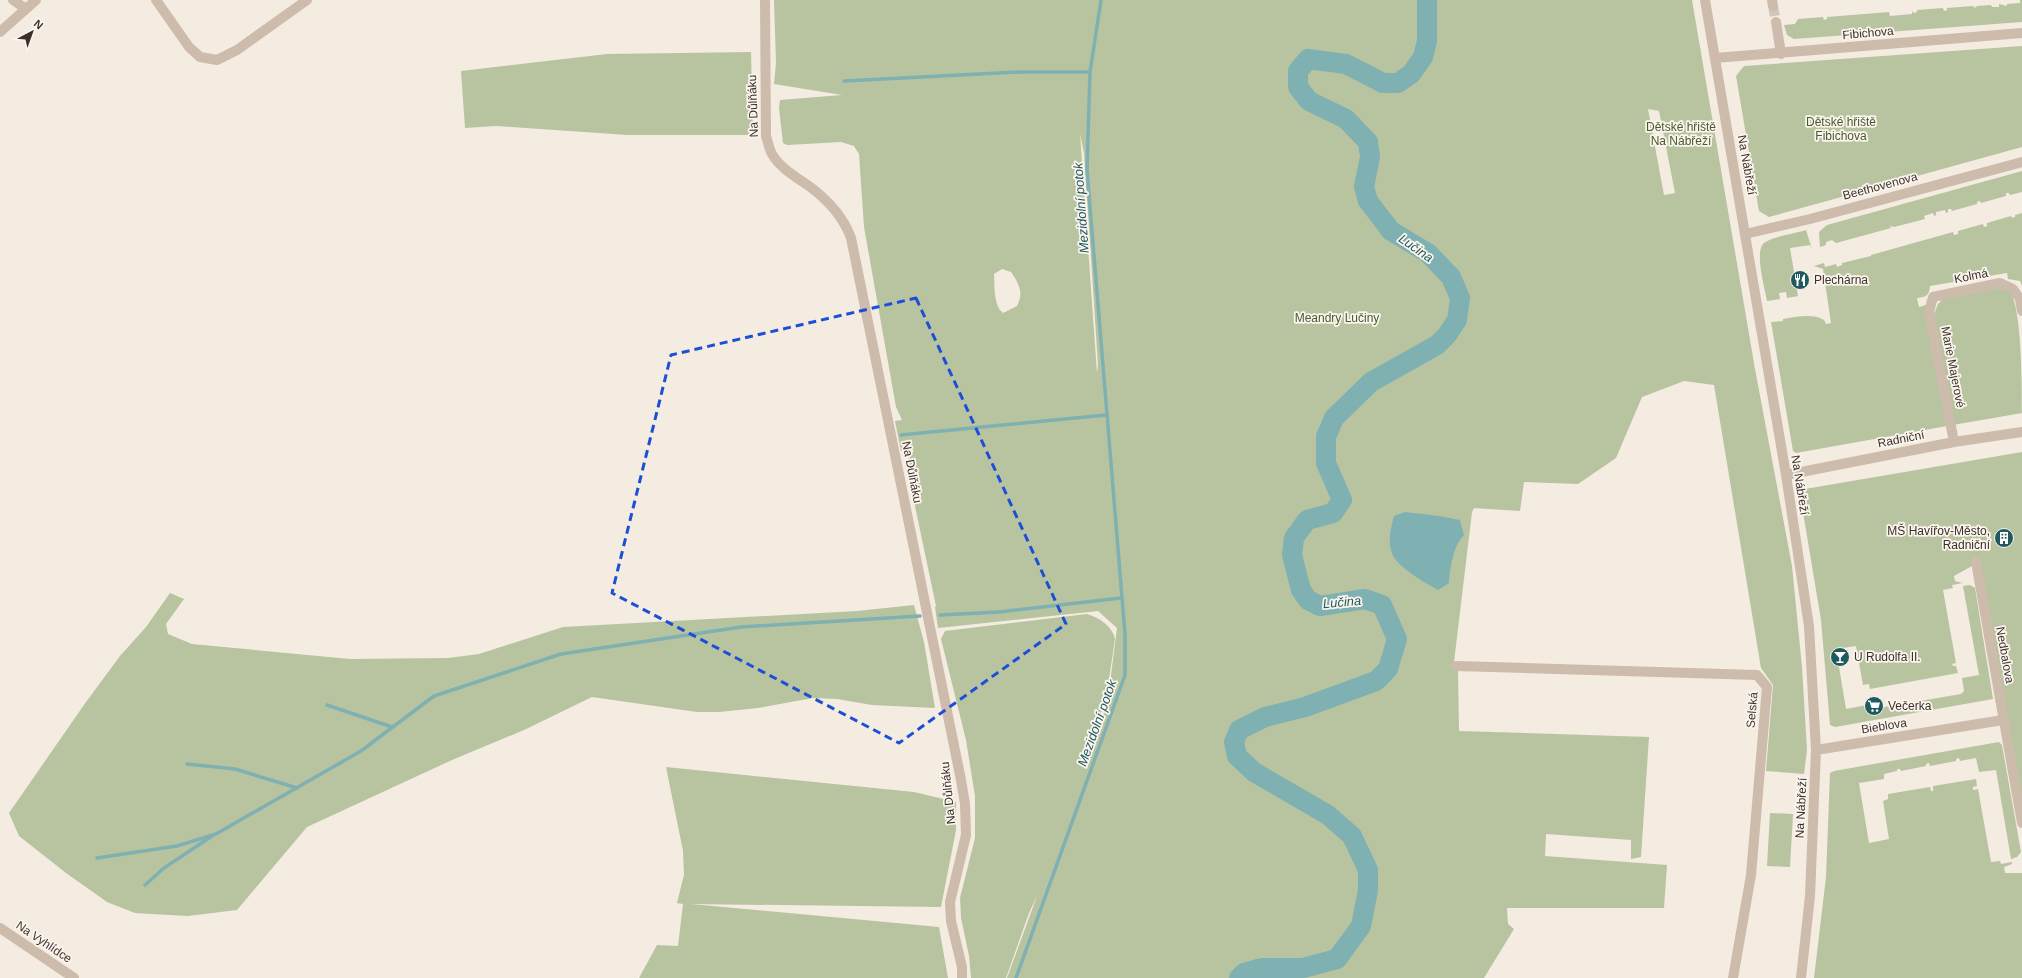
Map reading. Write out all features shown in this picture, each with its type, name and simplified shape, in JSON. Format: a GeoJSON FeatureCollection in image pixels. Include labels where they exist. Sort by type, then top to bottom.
{"type":"FeatureCollection","features":[{"type":"Feature","properties":{"kind":"street"},"geometry":{"type":"LineString","coordinates":[[13,0],[26,9]]}},
{"type":"Feature","properties":{"kind":"street"},"geometry":{"type":"LineString","coordinates":[[0,32],[36,0]]}},
{"type":"Feature","properties":{"kind":"street"},"geometry":{"type":"LineString","coordinates":[[156,0],[189,47],[200,57],[217,60],[237,50],[307,0]]}},
{"type":"Feature","properties":{"kind":"street","name":"Na Důlňáku"},"geometry":{"type":"LineString","coordinates":[[765,0],[766,136],[772,154],[785,169],[811,188],[835,210],[845,222],[851,238],[920,583],[958,757],[965,804],[966,835],[950,902],[951,921],[962,967],[962,978]]}},
{"type":"Feature","properties":{"kind":"street","name":"Na Nábřeží"},"geometry":{"type":"LineString","coordinates":[[1705,0],[1746,234],[1810,626],[1816,750],[1810,896],[1801,978]]}},
{"type":"Feature","properties":{"kind":"street"},"geometry":{"type":"LineString","coordinates":[[1776,22],[1781,54]]}},
{"type":"Feature","properties":{"kind":"street","name":"Fibichova"},"geometry":{"type":"LineString","coordinates":[[1715,58],[1781,54],[2022,33]]}},
{"type":"Feature","properties":{"kind":"street","name":"Beethovenova"},"geometry":{"type":"LineString","coordinates":[[1746,234],[1810,219],[2022,162]]}},
{"type":"Feature","properties":{"kind":"street","name":"Kolmá"},"geometry":{"type":"LineString","coordinates":[[1933,297],[2000,283],[2013,289],[2020,299],[2022,311]]}},
{"type":"Feature","properties":{"kind":"street","name":"Marie Majerové"},"geometry":{"type":"LineString","coordinates":[[1933,297],[1929,312],[1954,442]]}},
{"type":"Feature","properties":{"kind":"street","name":"Radniční"},"geometry":{"type":"LineString","coordinates":[[1786,475],[1954,442],[2022,432]]}},
{"type":"Feature","properties":{"kind":"street","name":"Nedbalova"},"geometry":{"type":"LineString","coordinates":[[1976,562],[2022,823]]}},
{"type":"Feature","properties":{"kind":"street","name":"Selská"},"geometry":{"type":"LineString","coordinates":[[1456,666],[1757,675],[1767,686],[1752,875],[1733,978]]}},
{"type":"Feature","properties":{"kind":"street","name":"Bieblova"},"geometry":{"type":"LineString","coordinates":[[1816,750],[2003,720]]}},
{"type":"Feature","properties":{"kind":"street","name":"Na Vyhlídce"},"geometry":{"type":"LineString","coordinates":[[0,928],[74,978]]}},
{"type":"Feature","properties":{"kind":"highlighted area"},"geometry":{"type":"Polygon","coordinates":[[[916,298],[1066,624],[899,743],[612,593],[671,355],[916,298]]]}},
{"type":"Feature","properties":{"kind":"green space"},"geometry":{"type":"Polygon","coordinates":[[[774,0],[1692,0],[1755,369],[1792,566],[1802,667],[1807,750],[1804,774],[1766,771],[1773,685],[1761,668],[1714,385],[1684,381],[1642,397],[1616,458],[1578,484],[1524,482],[1520,511],[1474,508],[1472,512],[1454,662],[1458,671],[1459,731],[1649,737],[1641,857],[1631,859],[1631,840],[1546,834],[1545,856],[1667,865],[1664,908],[1507,908],[1508,924],[1514,929],[1484,978],[1007,978],[1037,896],[1029,913],[1006,978],[971,978],[969,956],[961,918],[960,898],[975,838],[975,796],[966,740],[941,639],[945,631],[1087,614],[1105,623],[1111,630],[1115,639],[1107,692],[1089,756],[1110,695],[1117,628],[1098,611],[938,628],[936,606],[907,468],[909,459],[914,450],[901,451],[895,421],[902,420],[896,407],[864,227],[859,154],[854,146],[841,142],[787,145],[783,143],[779,108],[780,100],[842,95],[774,84],[776,63],[774,0]],[[1648,109],[1664,195],[1675,193],[1659,111],[1648,109]],[[1080,134],[1097,373],[1098,365],[1084,153],[1080,134]],[[1002,269],[994,274],[996,300],[1003,313],[1017,306],[1020,296],[1020,288],[1011,272],[1002,269]]]}},
{"type":"Feature","properties":{"kind":"green space"},"geometry":{"type":"Polygon","coordinates":[[[2020,0],[2022,0],[2022,22],[1794,39],[1787,35],[1784,25],[1795,24],[1798,19],[1823,17],[1824,20],[1827,19],[1827,17],[1889,12],[1890,16],[1912,14],[1912,11],[1914,13],[1917,12],[1917,10],[1943,8],[1944,11],[1947,10],[1947,8],[1973,6],[1975,8],[1977,6],[1991,5],[1992,7],[1999,7],[1999,4],[2007,6],[2007,4],[2020,3],[2020,0]]]}},
{"type":"Feature","properties":{"kind":"green space","name":"Dětské hřiště Fibichova"},"geometry":{"type":"Polygon","coordinates":[[[2022,46],[2022,147],[1769,217],[1759,211],[1736,76],[1744,66],[2022,46]]]}},
{"type":"Feature","properties":{"kind":"green space"},"geometry":{"type":"Polygon","coordinates":[[[751,52],[753,135],[627,135],[496,126],[465,128],[461,71],[607,54],[751,52]]]}},
{"type":"Feature","properties":{"kind":"green space"},"geometry":{"type":"Polygon","coordinates":[[[2022,171],[2022,192],[2010,195],[2009,193],[2006,193],[2006,196],[1981,203],[1980,201],[1977,202],[1977,204],[1952,211],[1951,209],[1948,209],[1948,212],[1946,213],[1945,210],[1936,212],[1936,215],[1934,216],[1933,213],[1924,216],[1925,219],[1894,227],[1890,226],[1891,228],[1836,243],[1832,240],[1826,242],[1826,245],[1820,247],[1819,232],[1827,225],[2022,171]]]}},
{"type":"Feature","properties":{"kind":"green space"},"geometry":{"type":"Polygon","coordinates":[[[2022,213],[2022,286],[2020,281],[2008,279],[2007,273],[1930,286],[1927,295],[1917,298],[1919,307],[1926,305],[1947,426],[1796,453],[1793,451],[1771,322],[1783,321],[1783,319],[1793,317],[1809,316],[1824,320],[1826,324],[1831,323],[1823,269],[1814,266],[1824,263],[1825,267],[1836,264],[1837,267],[1842,265],[1842,263],[1953,232],[1954,235],[1958,234],[1958,231],[1983,224],[1984,227],[1987,226],[1987,223],[2011,216],[2012,218],[2015,217],[2015,215],[2022,213]]]}},
{"type":"Feature","properties":{"kind":"green space"},"geometry":{"type":"Polygon","coordinates":[[[1806,230],[1812,249],[1810,245],[1790,248],[1798,296],[1787,298],[1786,292],[1779,293],[1780,299],[1767,301],[1760,262],[1761,247],[1764,243],[1773,239],[1806,230]]]}},
{"type":"Feature","properties":{"kind":"green space"},"geometry":{"type":"Polygon","coordinates":[[[1999,288],[2010,292],[2017,314],[2022,386],[2022,413],[1953,425],[1934,314],[1938,304],[1943,299],[1999,288]]]}},
{"type":"Feature","properties":{"kind":"green space"},"geometry":{"type":"Polygon","coordinates":[[[2022,452],[2022,806],[1972,566],[1954,576],[1955,581],[1963,583],[1952,585],[1953,588],[1943,590],[1956,663],[1952,664],[1953,666],[1956,666],[1958,673],[1870,689],[1869,684],[1863,685],[1856,646],[1836,649],[1846,709],[1872,704],[1873,709],[1961,694],[1964,691],[1962,678],[1979,675],[1963,586],[1970,585],[1975,588],[1993,699],[1835,727],[1830,725],[1821,620],[1800,494],[1805,489],[2022,452]]]}},
{"type":"Feature","properties":{"kind":"green space"},"geometry":{"type":"Polygon","coordinates":[[[170,593],[184,599],[166,624],[168,634],[192,644],[350,659],[448,658],[479,654],[563,627],[857,611],[914,605],[924,642],[935,708],[872,705],[837,699],[813,698],[758,708],[719,712],[697,712],[592,697],[524,730],[452,760],[307,827],[237,910],[188,916],[135,913],[107,902],[66,873],[19,836],[9,813],[86,702],[120,656],[146,627],[170,593]]]}},
{"type":"Feature","properties":{"kind":"green space"},"geometry":{"type":"Polygon","coordinates":[[[1999,742],[2002,745],[2021,852],[2017,857],[2011,859],[1996,770],[1979,772],[1976,758],[1960,761],[1959,758],[1956,759],[1956,761],[1930,766],[1929,763],[1926,764],[1926,766],[1901,771],[1900,769],[1897,769],[1897,771],[1884,774],[1884,779],[1859,783],[1869,843],[1889,839],[1883,801],[1888,799],[1888,794],[1930,787],[1931,791],[1933,791],[1933,786],[1976,779],[1977,786],[1973,787],[1973,790],[1978,789],[1991,862],[2000,861],[2001,864],[2012,862],[2012,864],[2004,867],[2005,873],[2022,873],[2022,978],[1814,978],[1826,877],[1830,773],[1834,771],[1999,742]]]}},
{"type":"Feature","properties":{"kind":"green space"},"geometry":{"type":"Polygon","coordinates":[[[666,767],[914,792],[956,802],[956,830],[941,907],[691,904],[939,927],[948,978],[639,978],[657,945],[678,946],[683,904],[677,903],[684,875],[683,851],[666,767]]]}},
{"type":"Feature","properties":{"kind":"green space"},"geometry":{"type":"Polygon","coordinates":[[[1770,813],[1793,814],[1790,867],[1767,866],[1770,813]]]}},
{"type":"Feature","properties":{"kind":"water"},"geometry":{"type":"Polygon","coordinates":[[[1405,512],[1460,520],[1464,535],[1455,551],[1451,564],[1449,583],[1438,590],[1403,568],[1393,556],[1391,550],[1390,533],[1394,516],[1405,512]]]}},
{"type":"Feature","properties":{"kind":"waterway","name":"Mezidolní potok"},"geometry":{"type":"LineString","coordinates":[[1016,978],[1125,675],[1125,634],[1087,170],[1090,72],[1101,0]]}},
{"type":"Feature","properties":{"kind":"waterway","name":"Lučina"},"geometry":{"type":"LineString","coordinates":[[1239,978],[1244,973],[1262,968],[1303,968],[1337,959],[1361,926],[1368,890],[1368,870],[1352,836],[1328,815],[1254,772],[1237,756],[1234,742],[1239,730],[1265,717],[1305,707],[1376,681],[1388,669],[1397,639],[1382,605],[1365,599],[1320,606],[1308,600],[1301,590],[1292,555],[1294,538],[1307,520],[1333,513],[1342,500],[1326,463],[1326,437],[1334,418],[1371,382],[1437,345],[1447,335],[1457,320],[1460,298],[1451,277],[1428,253],[1391,231],[1368,201],[1364,187],[1370,157],[1368,142],[1346,119],[1309,101],[1298,87],[1298,71],[1308,59],[1346,64],[1383,83],[1398,83],[1411,74],[1423,57],[1427,41],[1427,0]]}},
{"type":"Feature","properties":{"kind":"waterway"},"geometry":{"type":"LineString","coordinates":[[844,81],[1019,72],[1090,72]]}},
{"type":"Feature","properties":{"kind":"waterway","name":"Mezidolní potok"},"geometry":{"type":"LineString","coordinates":[[901,435],[1106,415]]}},
{"type":"Feature","properties":{"kind":"waterway"},"geometry":{"type":"LineString","coordinates":[[940,615],[999,612],[1121,598]]}},
{"type":"Feature","properties":{"kind":"waterway"},"geometry":{"type":"LineString","coordinates":[[97,858],[177,846],[216,834],[361,751],[434,696],[561,654],[741,627],[920,616]]}},
{"type":"Feature","properties":{"kind":"waterway"},"geometry":{"type":"LineString","coordinates":[[327,705],[392,727]]}},
{"type":"Feature","properties":{"kind":"waterway"},"geometry":{"type":"LineString","coordinates":[[187,764],[235,769],[297,788]]}},
{"type":"Feature","properties":{"kind":"waterway"},"geometry":{"type":"LineString","coordinates":[[145,885],[164,868],[212,836]]}},
{"type":"Feature","properties":{"kind":"tunnel"},"geometry":{"type":"LineString","coordinates":[[1773,6],[1776,22]]}},
{"type":"Feature","properties":{"kind":"place","name":"Plechárna"},"geometry":{"type":"Point","coordinates":[1800,280]}},
{"type":"Feature","properties":{"kind":"place","name":"MŠ Havířov-Město, Radniční"},"geometry":{"type":"Point","coordinates":[2004,538]}},
{"type":"Feature","properties":{"kind":"place","name":"U Rudolfa II."},"geometry":{"type":"Point","coordinates":[1840,657]}},
{"type":"Feature","properties":{"kind":"place","name":"Večerka"},"geometry":{"type":"Point","coordinates":[1874,706]}},
{"type":"Feature","properties":{"kind":"park label","name":"Dětské hřiště Na Nábřeží"},"geometry":{"type":"Point","coordinates":[1681,134]}},
{"type":"Feature","properties":{"kind":"park label","name":"Meandry Lučiny"},"geometry":{"type":"Point","coordinates":[1337,318]}}]}
